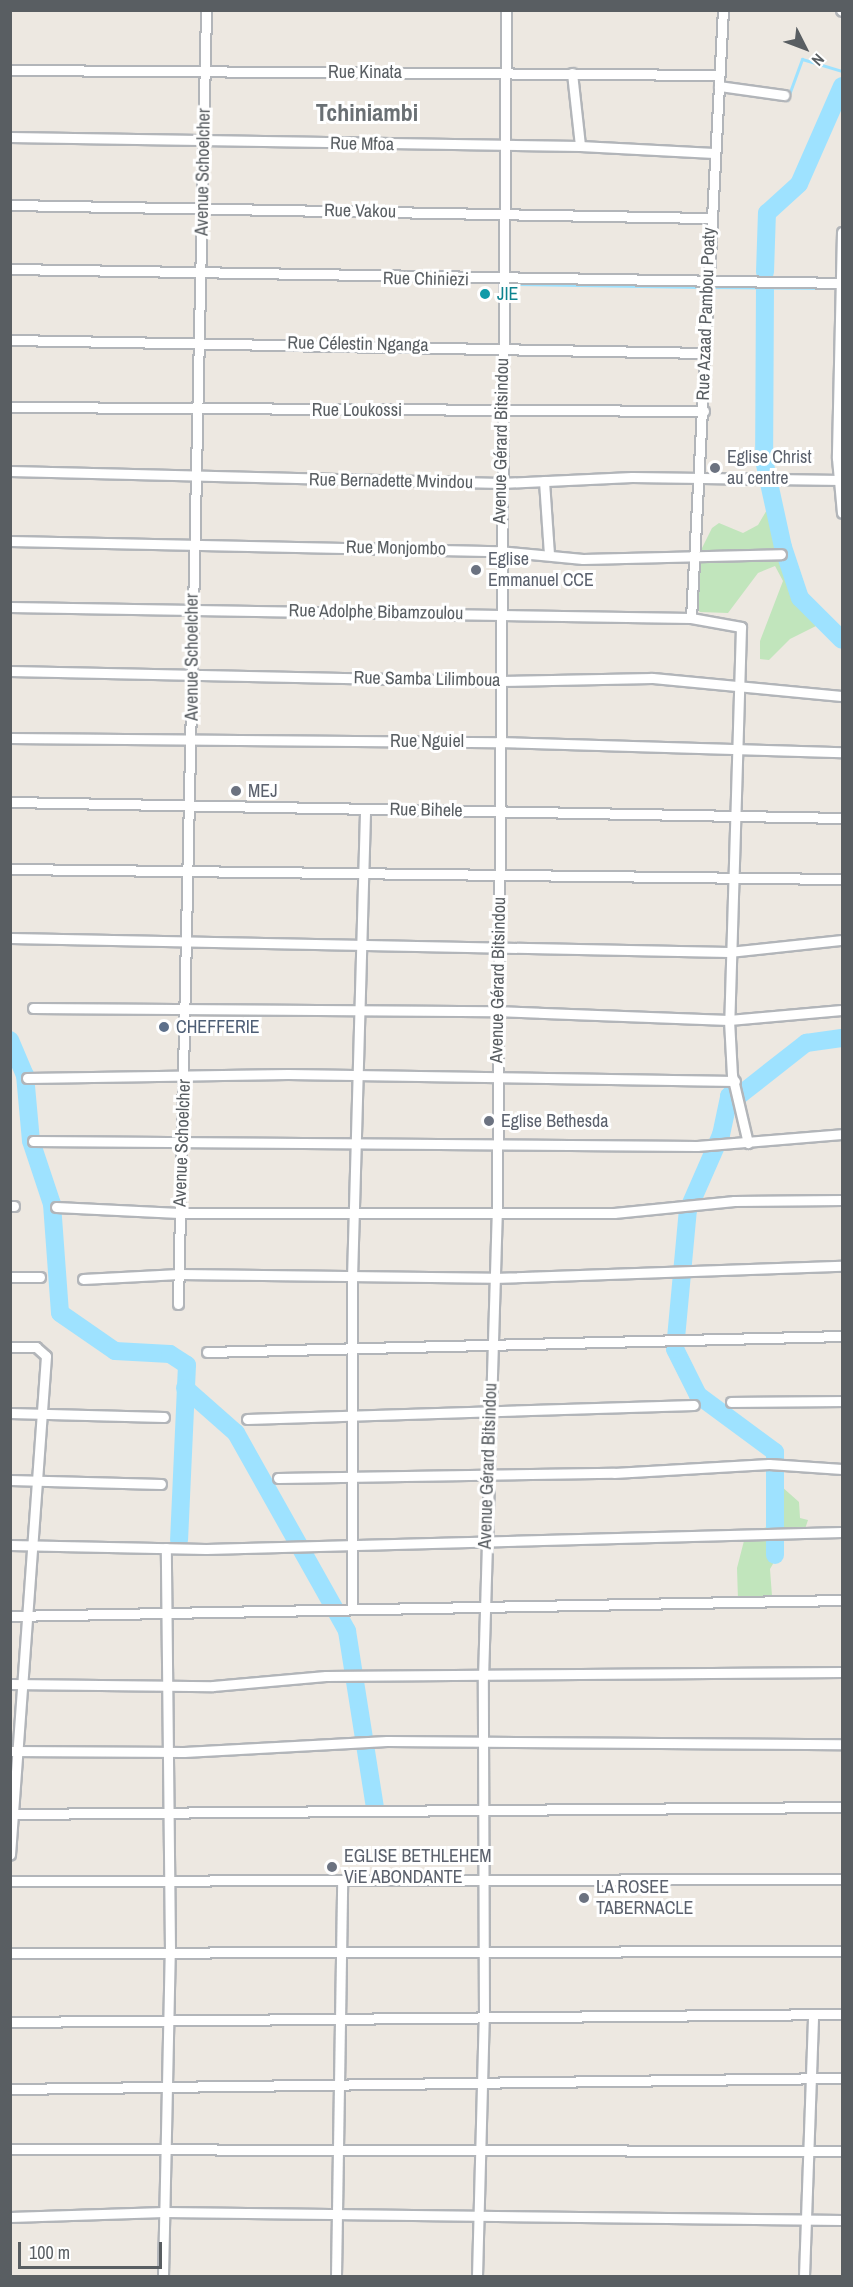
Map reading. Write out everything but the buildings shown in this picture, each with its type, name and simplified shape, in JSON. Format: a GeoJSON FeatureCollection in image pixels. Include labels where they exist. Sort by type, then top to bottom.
{"type":"FeatureCollection","features":[{"type":"Feature","properties":{"kind":"street","name":"Avenue Schoelcher"},"geometry":{"type":"LineString","coordinates":[[178,1304],[179,1141],[184,1074],[192,741],[192,610],[202,275],[206,10]]}},
{"type":"Feature","properties":{"kind":"street","name":"Avenue Gérard Bitsindou"},"geometry":{"type":"LineString","coordinates":[[477,2277],[484,2017],[483,1678],[493,1278],[497,1212],[495,1011],[501,876],[497,811],[498,681],[502,614],[499,551],[502,411],[501,146],[506,10]]}},
{"type":"Feature","properties":{"kind":"street","name":"Rue Azaad Pambou Poaty"},"geometry":{"type":"LineString","coordinates":[[691,618],[702,480],[709,218],[723,10]]}},
{"type":"Feature","properties":{"kind":"street","name":"Rue Kinata"},"geometry":{"type":"LineString","coordinates":[[10,70],[719,75]]}},
{"type":"Feature","properties":{"kind":"street"},"geometry":{"type":"LineString","coordinates":[[572,74],[580,146]]}},
{"type":"Feature","properties":{"kind":"street"},"geometry":{"type":"LineString","coordinates":[[719,86],[784,95]]}},
{"type":"Feature","properties":{"kind":"street","name":"Rue Mfoa"},"geometry":{"type":"LineString","coordinates":[[10,137],[204,142],[580,146],[714,153]]}},
{"type":"Feature","properties":{"kind":"street","name":"Rue Vakou"},"geometry":{"type":"LineString","coordinates":[[10,205],[709,218]]}},
{"type":"Feature","properties":{"kind":"street"},"geometry":{"type":"LineString","coordinates":[[843,232],[841,283],[843,513]]}},
{"type":"Feature","properties":{"kind":"street","name":"Rue Chiniezi"},"geometry":{"type":"LineString","coordinates":[[10,269],[501,281],[707,279],[841,283]]}},
{"type":"Feature","properties":{"kind":"street","name":"Rue Célestin Nganga"},"geometry":{"type":"LineString","coordinates":[[10,340],[200,341],[705,353]]}},
{"type":"Feature","properties":{"kind":"street","name":"Rue Loukossi"},"geometry":{"type":"LineString","coordinates":[[10,407],[704,411]]}},
{"type":"Feature","properties":{"kind":"street","name":"Rue Bernadette Mvindou"},"geometry":{"type":"LineString","coordinates":[[10,471],[501,483],[842,480]]}},
{"type":"Feature","properties":{"kind":"street"},"geometry":{"type":"LineString","coordinates":[[544,482],[549,555]]}},
{"type":"Feature","properties":{"kind":"street","name":"Rue Monjombo"},"geometry":{"type":"LineString","coordinates":[[10,541],[194,543],[499,551],[549,555],[782,554]]}},
{"type":"Feature","properties":{"kind":"street","name":"Rue Adolphe Bibamzoulou"},"geometry":{"type":"LineString","coordinates":[[10,607],[691,618],[741,627],[741,685]]}},
{"type":"Feature","properties":{"kind":"street","name":"Rue Samba Lilimboua"},"geometry":{"type":"LineString","coordinates":[[10,671],[498,681],[652,678],[843,696]]}},
{"type":"Feature","properties":{"kind":"street"},"geometry":{"type":"LineString","coordinates":[[741,685],[729,952],[729,1020],[735,1081],[748,1143]]}},
{"type":"Feature","properties":{"kind":"street","name":"Rue Nguiel"},"geometry":{"type":"LineString","coordinates":[[10,738],[498,742],[843,752]]}},
{"type":"Feature","properties":{"kind":"street","name":"Rue Bihele"},"geometry":{"type":"LineString","coordinates":[[10,802],[189,807],[737,814],[843,819]]}},
{"type":"Feature","properties":{"kind":"street"},"geometry":{"type":"LineString","coordinates":[[352,1608],[352,1278],[358,1148],[359,944],[365,809]]}},
{"type":"Feature","properties":{"kind":"street"},"geometry":{"type":"LineString","coordinates":[[10,868],[733,881],[843,879]]}},
{"type":"Feature","properties":{"kind":"street"},"geometry":{"type":"LineString","coordinates":[[10,938],[186,945],[359,944],[729,952],[843,940]]}},
{"type":"Feature","properties":{"kind":"street"},"geometry":{"type":"LineString","coordinates":[[33,1008],[185,1008],[360,1012],[495,1011],[729,1020],[843,1011]]}},
{"type":"Feature","properties":{"kind":"street"},"geometry":{"type":"LineString","coordinates":[[27,1078],[184,1074],[359,1074],[735,1081]]}},
{"type":"Feature","properties":{"kind":"street"},"geometry":{"type":"LineString","coordinates":[[33,1141],[179,1141],[358,1148],[748,1143],[843,1134]]}},
{"type":"Feature","properties":{"kind":"street"},"geometry":{"type":"LineString","coordinates":[[56,1207],[179,1213],[354,1210],[614,1213],[723,1202],[843,1200]]}},
{"type":"Feature","properties":{"kind":"street"},"geometry":{"type":"LineString","coordinates":[[83,1279],[179,1274],[493,1278],[843,1266]]}},
{"type":"Feature","properties":{"kind":"street"},"geometry":{"type":"LineString","coordinates":[[10,1277],[40,1277]]}},
{"type":"Feature","properties":{"kind":"street"},"geometry":{"type":"LineString","coordinates":[[207,1352],[352,1345],[843,1336]]}},
{"type":"Feature","properties":{"kind":"street"},"geometry":{"type":"LineString","coordinates":[[10,1347],[45,1349],[22,1684],[15,1751],[10,1855]]}},
{"type":"Feature","properties":{"kind":"street"},"geometry":{"type":"LineString","coordinates":[[731,1402],[843,1401]]}},
{"type":"Feature","properties":{"kind":"street"},"geometry":{"type":"LineString","coordinates":[[247,1419],[351,1413],[694,1405]]}},
{"type":"Feature","properties":{"kind":"street"},"geometry":{"type":"LineString","coordinates":[[10,1413],[164,1417]]}},
{"type":"Feature","properties":{"kind":"street"},"geometry":{"type":"LineString","coordinates":[[278,1478],[352,1479],[770,1464],[843,1469]]}},
{"type":"Feature","properties":{"kind":"street"},"geometry":{"type":"LineString","coordinates":[[10,1480],[161,1484]]}},
{"type":"Feature","properties":{"kind":"street"},"geometry":{"type":"LineString","coordinates":[[10,1545],[166,1548],[843,1532]]}},
{"type":"Feature","properties":{"kind":"street"},"geometry":{"type":"LineString","coordinates":[[163,2277],[170,1949],[166,1882],[166,1548]]}},
{"type":"Feature","properties":{"kind":"street"},"geometry":{"type":"LineString","coordinates":[[10,1616],[166,1616],[352,1608],[843,1600]]}},
{"type":"Feature","properties":{"kind":"street"},"geometry":{"type":"LineString","coordinates":[[10,1684],[167,1686],[326,1676],[483,1678],[843,1672]]}},
{"type":"Feature","properties":{"kind":"street"},"geometry":{"type":"LineString","coordinates":[[15,1751],[167,1751],[387,1741],[843,1744]]}},
{"type":"Feature","properties":{"kind":"street"},"geometry":{"type":"LineString","coordinates":[[13,1814],[166,1816],[388,1807],[482,1810],[843,1807]]}},
{"type":"Feature","properties":{"kind":"street"},"geometry":{"type":"LineString","coordinates":[[10,1881],[342,1883],[843,1879]]}},
{"type":"Feature","properties":{"kind":"street"},"geometry":{"type":"LineString","coordinates":[[336,2277],[342,1883]]}},
{"type":"Feature","properties":{"kind":"street"},"geometry":{"type":"LineString","coordinates":[[10,1953],[170,1949],[843,1951]]}},
{"type":"Feature","properties":{"kind":"street"},"geometry":{"type":"LineString","coordinates":[[804,2277],[809,2150],[809,2078],[813,2014]]}},
{"type":"Feature","properties":{"kind":"street"},"geometry":{"type":"LineString","coordinates":[[10,2022],[843,2014]]}},
{"type":"Feature","properties":{"kind":"street"},"geometry":{"type":"LineString","coordinates":[[10,2089],[843,2078]]}},
{"type":"Feature","properties":{"kind":"street"},"geometry":{"type":"LineString","coordinates":[[10,2149],[843,2151]]}},
{"type":"Feature","properties":{"kind":"street"},"geometry":{"type":"LineString","coordinates":[[10,2217],[164,2212],[843,2220]]}},
{"type":"Feature","properties":{"kind":"green space"},"geometry":{"type":"Polygon","coordinates":[[[768,508],[799,596],[816,616],[816,626],[790,639],[769,660],[760,659],[760,641],[783,581],[775,566],[758,573],[728,613],[700,612],[687,599],[694,564],[712,528],[719,523],[743,533],[758,525],[768,508]]]}},
{"type":"Feature","properties":{"kind":"green space"},"geometry":{"type":"Polygon","coordinates":[[[781,1486],[799,1502],[800,1518],[808,1520],[804,1532],[783,1532],[771,1545],[777,1557],[770,1569],[772,1596],[738,1600],[737,1568],[746,1533],[778,1524],[770,1487],[781,1486]]]}},
{"type":"Feature","properties":{"kind":"waterway"},"geometry":{"type":"LineString","coordinates":[[787,100],[802,59],[842,71]]}},
{"type":"Feature","properties":{"kind":"waterway"},"geometry":{"type":"LineString","coordinates":[[765,272],[767,213],[799,184],[842,86]]}},
{"type":"Feature","properties":{"kind":"waterway"},"geometry":{"type":"LineString","coordinates":[[517,284],[703,287]]}},
{"type":"Feature","properties":{"kind":"waterway"},"geometry":{"type":"LineString","coordinates":[[765,286],[764,460],[783,547],[800,598],[842,640]]}},
{"type":"Feature","properties":{"kind":"waterway"},"geometry":{"type":"LineString","coordinates":[[711,287],[837,288]]}},
{"type":"Feature","properties":{"kind":"waterway"},"geometry":{"type":"LineString","coordinates":[[10,933],[23,934]]}},
{"type":"Feature","properties":{"kind":"waterway"},"geometry":{"type":"LineString","coordinates":[[775,1555],[775,1452],[698,1395],[675,1349],[688,1210],[721,1135],[729,1096],[741,1094],[806,1043],[842,1038]]}},
{"type":"Feature","properties":{"kind":"waterway"},"geometry":{"type":"LineString","coordinates":[[10,1040],[25,1075],[31,1141],[52,1204],[60,1313],[115,1351],[170,1354],[187,1365],[179,1540]]}},
{"type":"Feature","properties":{"kind":"waterway"},"geometry":{"type":"LineString","coordinates":[[185,1388],[236,1433],[347,1631],[375,1807]]}},
{"type":"Feature","properties":{"kind":"place","name":"JIE"},"geometry":{"type":"Point","coordinates":[485,294]}},
{"type":"Feature","properties":{"kind":"place","name":"Eglise Christ au centre"},"geometry":{"type":"Point","coordinates":[715,468]}},
{"type":"Feature","properties":{"kind":"place","name":"Eglise Emmanuel CCE"},"geometry":{"type":"Point","coordinates":[476,570]}},
{"type":"Feature","properties":{"kind":"place","name":"MEJ"},"geometry":{"type":"Point","coordinates":[236,791]}},
{"type":"Feature","properties":{"kind":"place","name":"CHEFFERIE"},"geometry":{"type":"Point","coordinates":[164,1027]}},
{"type":"Feature","properties":{"kind":"place","name":"Eglise Bethesda"},"geometry":{"type":"Point","coordinates":[489,1121]}},
{"type":"Feature","properties":{"kind":"place","name":"EGLISE BETHLEHEM ViE ABONDANTE"},"geometry":{"type":"Point","coordinates":[332,1867]}},
{"type":"Feature","properties":{"kind":"place","name":"LA ROSEE TABERNACLE"},"geometry":{"type":"Point","coordinates":[584,1898]}},
{"type":"Feature","properties":{"kind":"district","name":"Tchiniambi"},"geometry":{"type":"Point","coordinates":[367,113]}}]}
